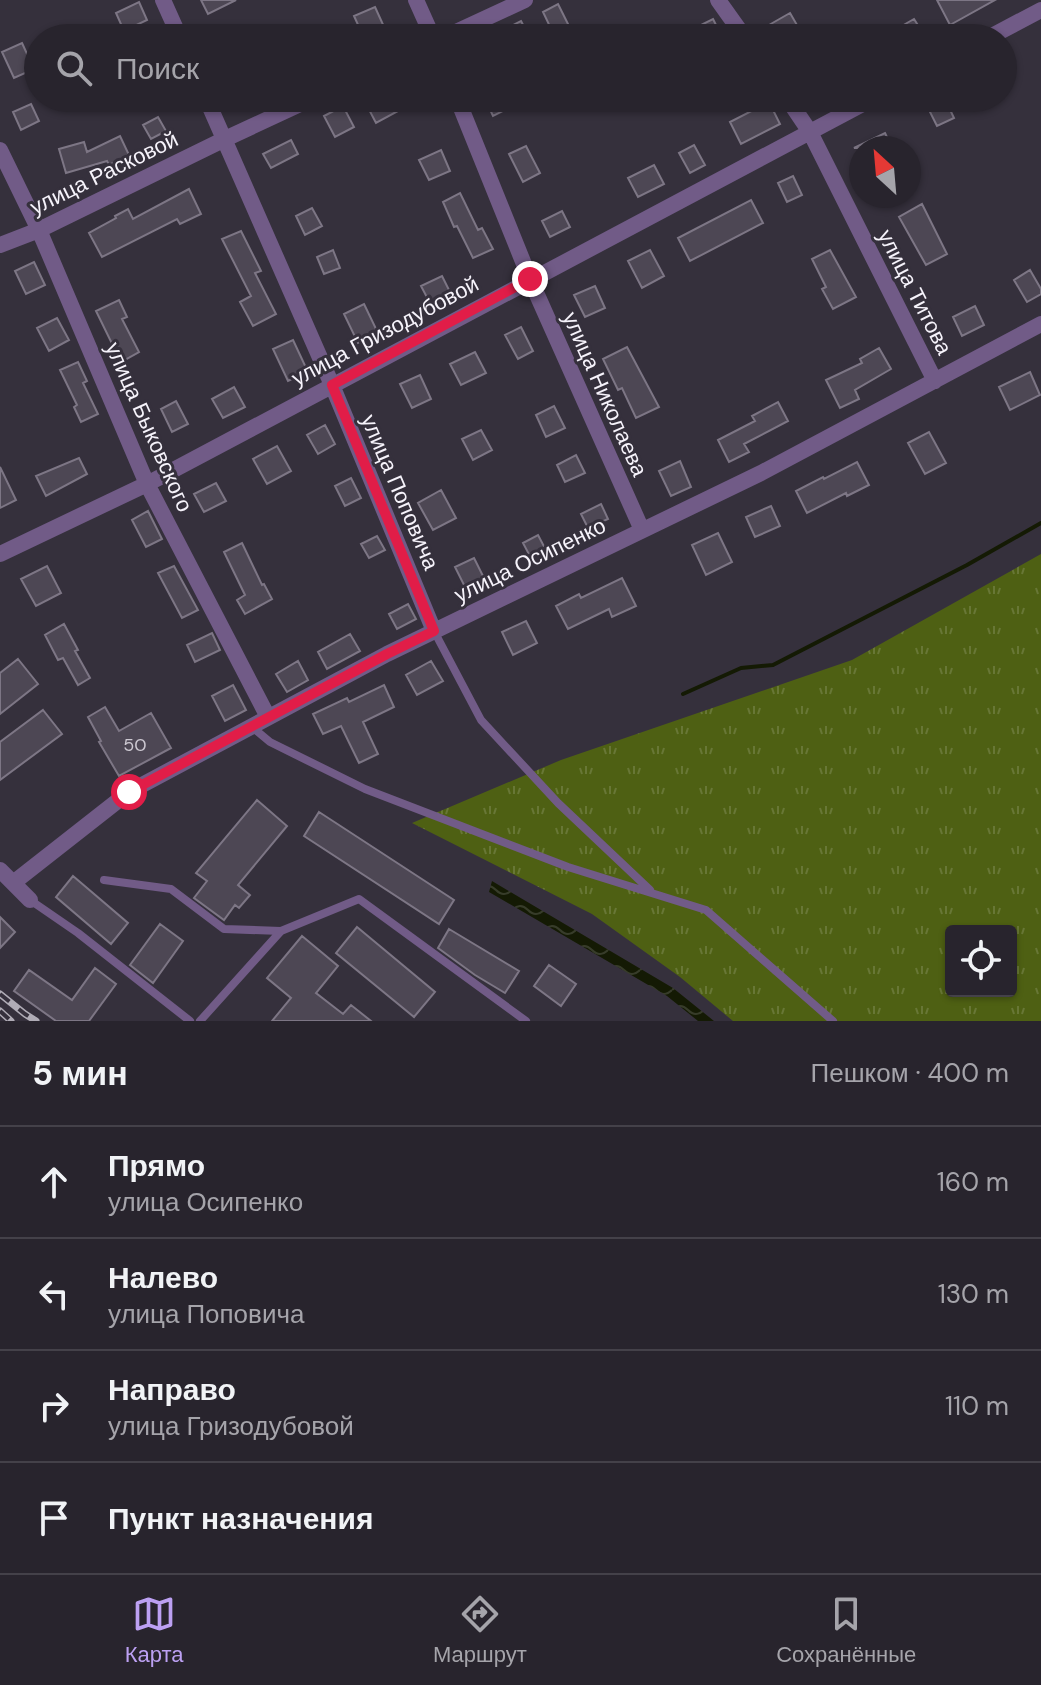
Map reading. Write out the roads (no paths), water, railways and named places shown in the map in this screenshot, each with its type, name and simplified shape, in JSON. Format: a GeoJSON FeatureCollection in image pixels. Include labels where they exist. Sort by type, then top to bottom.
{"type":"FeatureCollection","features":[{"type":"Feature","properties":{"kind":"street"},"geometry":{"type":"LineString","coordinates":[[163,0],[174,24]]}},
{"type":"Feature","properties":{"kind":"street"},"geometry":{"type":"LineString","coordinates":[[416,0],[427,24]]}},
{"type":"Feature","properties":{"kind":"street"},"geometry":{"type":"LineString","coordinates":[[473,24],[525,0]]}},
{"type":"Feature","properties":{"kind":"street"},"geometry":{"type":"LineString","coordinates":[[718,0],[735,24]]}},
{"type":"Feature","properties":{"kind":"street"},"geometry":{"type":"LineString","coordinates":[[1014,24],[1041,10]]}},
{"type":"Feature","properties":{"kind":"street","name":"улица Поповича"},"geometry":{"type":"LineString","coordinates":[[212,112],[332,385],[434,631]]}},
{"type":"Feature","properties":{"kind":"street","name":"улица Расковой"},"geometry":{"type":"LineString","coordinates":[[0,245],[39,230],[283,112]]}},
{"type":"Feature","properties":{"kind":"street","name":"улица Николаева"},"geometry":{"type":"LineString","coordinates":[[463,112],[530,279],[642,530]]}},
{"type":"Feature","properties":{"kind":"street","name":"улица Титова"},"geometry":{"type":"LineString","coordinates":[[796,112],[810,132],[935,381]]}},
{"type":"Feature","properties":{"kind":"street","name":"улица Гризодубовой"},"geometry":{"type":"LineString","coordinates":[[0,554],[147,484],[848,112]]}},
{"type":"Feature","properties":{"kind":"street","name":"улица Быковского"},"geometry":{"type":"LineString","coordinates":[[0,150],[39,230],[147,484],[268,717]]}},
{"type":"Feature","properties":{"kind":"street","name":"улица Осипенко"},"geometry":{"type":"LineString","coordinates":[[13,883],[129,792],[387,654],[761,473],[1041,324]]}},
{"type":"Feature","properties":{"kind":"street"},"geometry":{"type":"LineString","coordinates":[[0,870],[30,900]]}},
{"type":"Feature","properties":{"kind":"lane","name":"улица Поповича"},"geometry":{"type":"LineString","coordinates":[[434,631],[481,720],[558,803],[654,894]]}},
{"type":"Feature","properties":{"kind":"lane"},"geometry":{"type":"LineString","coordinates":[[252,727],[270,742],[365,789],[568,867],[706,910],[833,1021]]}},
{"type":"Feature","properties":{"kind":"lane"},"geometry":{"type":"LineString","coordinates":[[104,880],[171,889],[224,929],[281,931],[359,899],[526,1021]]}},
{"type":"Feature","properties":{"kind":"lane"},"geometry":{"type":"LineString","coordinates":[[30,900],[78,933],[190,1021]]}},
{"type":"Feature","properties":{"kind":"lane"},"geometry":{"type":"LineString","coordinates":[[200,1021],[281,931]]}},
{"type":"Feature","properties":{"kind":"water"},"geometry":{"type":"Polygon","coordinates":[[[492,881],[673,988],[714,1021],[698,1021],[667,996],[489,892],[492,881]]]}},
{"type":"Feature","properties":{"kind":"waterway"},"geometry":{"type":"LineString","coordinates":[[683,694],[741,668],[773,665],[967,565],[1041,523]]}},
{"type":"Feature","properties":{"kind":"railway"},"geometry":{"type":"LineString","coordinates":[[0,994],[36,1021]]}},
{"type":"Feature","properties":{"kind":"railway"},"geometry":{"type":"LineString","coordinates":[[0,1011],[11,1021]]}}]}
